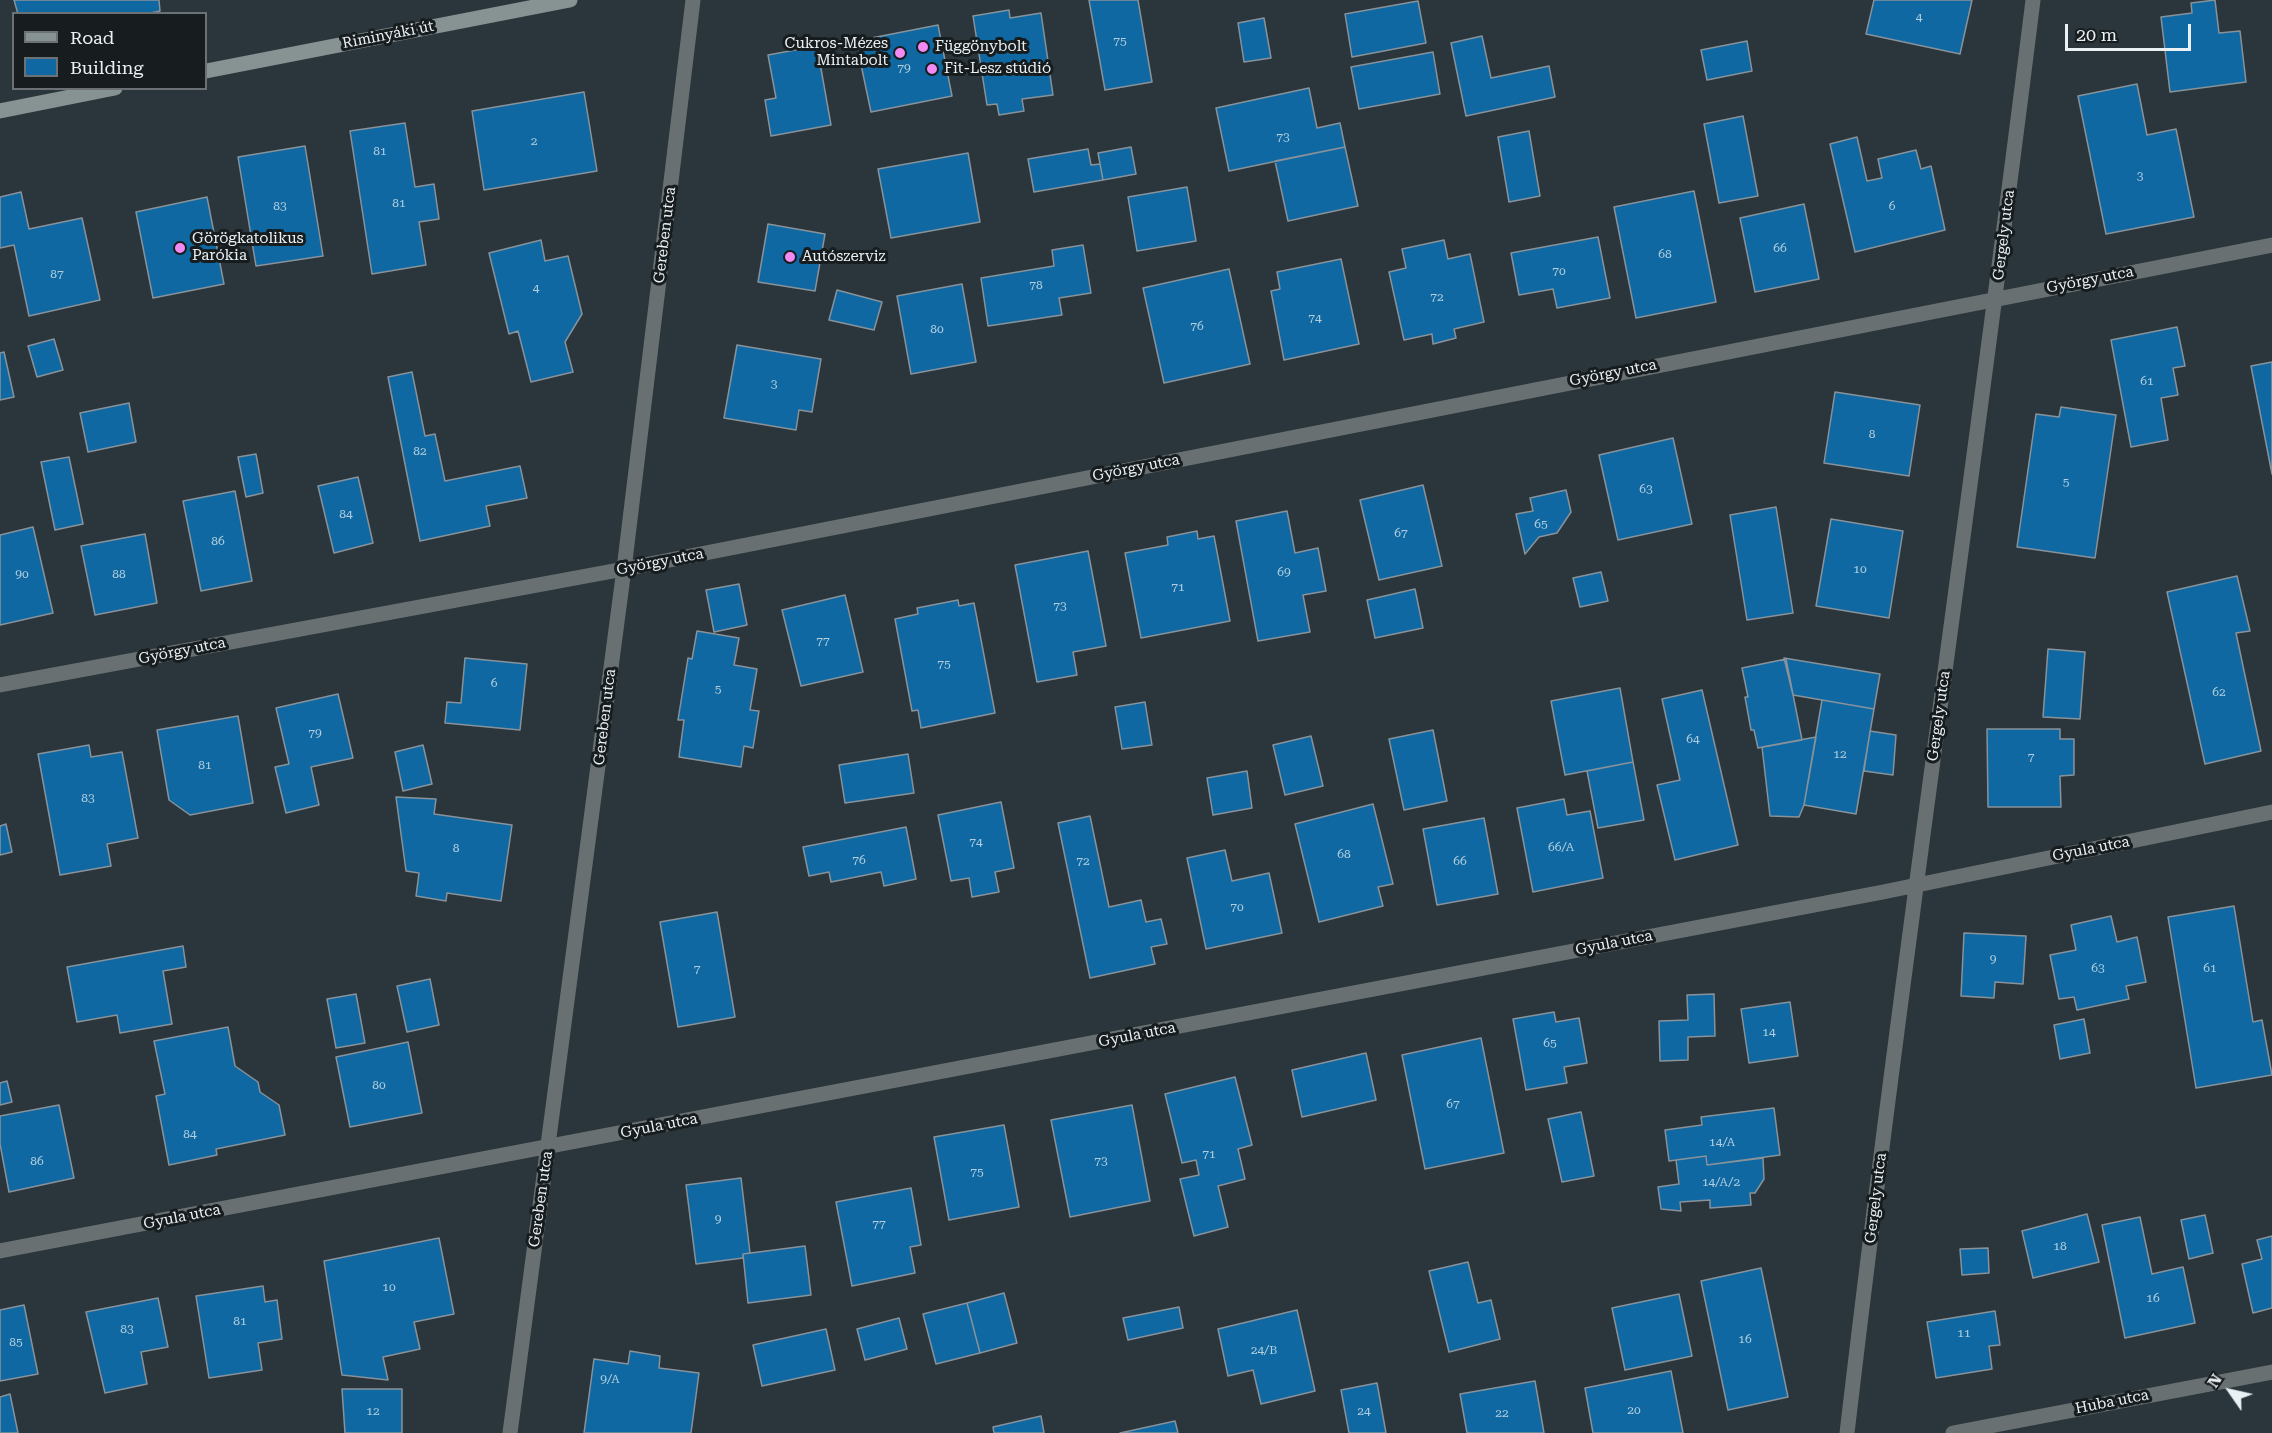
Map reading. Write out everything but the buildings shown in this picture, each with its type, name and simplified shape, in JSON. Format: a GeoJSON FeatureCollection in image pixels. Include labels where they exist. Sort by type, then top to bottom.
{"type":"FeatureCollection","features":[{"type":"Feature","properties":{"kind":"main road","name":"Riminyáki út"},"geometry":{"type":"LineString","coordinates":[[207,71],[570,0]]}},
{"type":"Feature","properties":{"kind":"main road"},"geometry":{"type":"LineString","coordinates":[[0,111],[105,90]]}},
{"type":"Feature","properties":{"kind":"street","name":"Gereben utca"},"geometry":{"type":"LineString","coordinates":[[510,1433],[624,569],[693,0]]}},
{"type":"Feature","properties":{"kind":"street","name":"Gergely utca"},"geometry":{"type":"LineString","coordinates":[[1847,1433],[1916,885],[1996,298],[2033,0]]}},
{"type":"Feature","properties":{"kind":"street","name":"György utca"},"geometry":{"type":"LineString","coordinates":[[0,686],[624,569],[2272,245]]}},
{"type":"Feature","properties":{"kind":"street","name":"Gyula utca"},"geometry":{"type":"LineString","coordinates":[[0,1251],[1916,885],[2272,812]]}},
{"type":"Feature","properties":{"kind":"street","name":"Huba utca"},"geometry":{"type":"LineString","coordinates":[[1953,1433],[2272,1372]]}},
{"type":"Feature","properties":{"kind":"place","name":"Függönybolt"},"geometry":{"type":"Point","coordinates":[923,47]}},
{"type":"Feature","properties":{"kind":"place","name":"Cukros-Mézes Mintabolt"},"geometry":{"type":"Point","coordinates":[900,53]}},
{"type":"Feature","properties":{"kind":"place","name":"Fit-Lesz stúdió"},"geometry":{"type":"Point","coordinates":[932,69]}},
{"type":"Feature","properties":{"kind":"place","name":"Görögkatolikus Parókia"},"geometry":{"type":"Point","coordinates":[180,248]}},
{"type":"Feature","properties":{"kind":"place","name":"Autószerviz"},"geometry":{"type":"Point","coordinates":[790,257]}}]}
